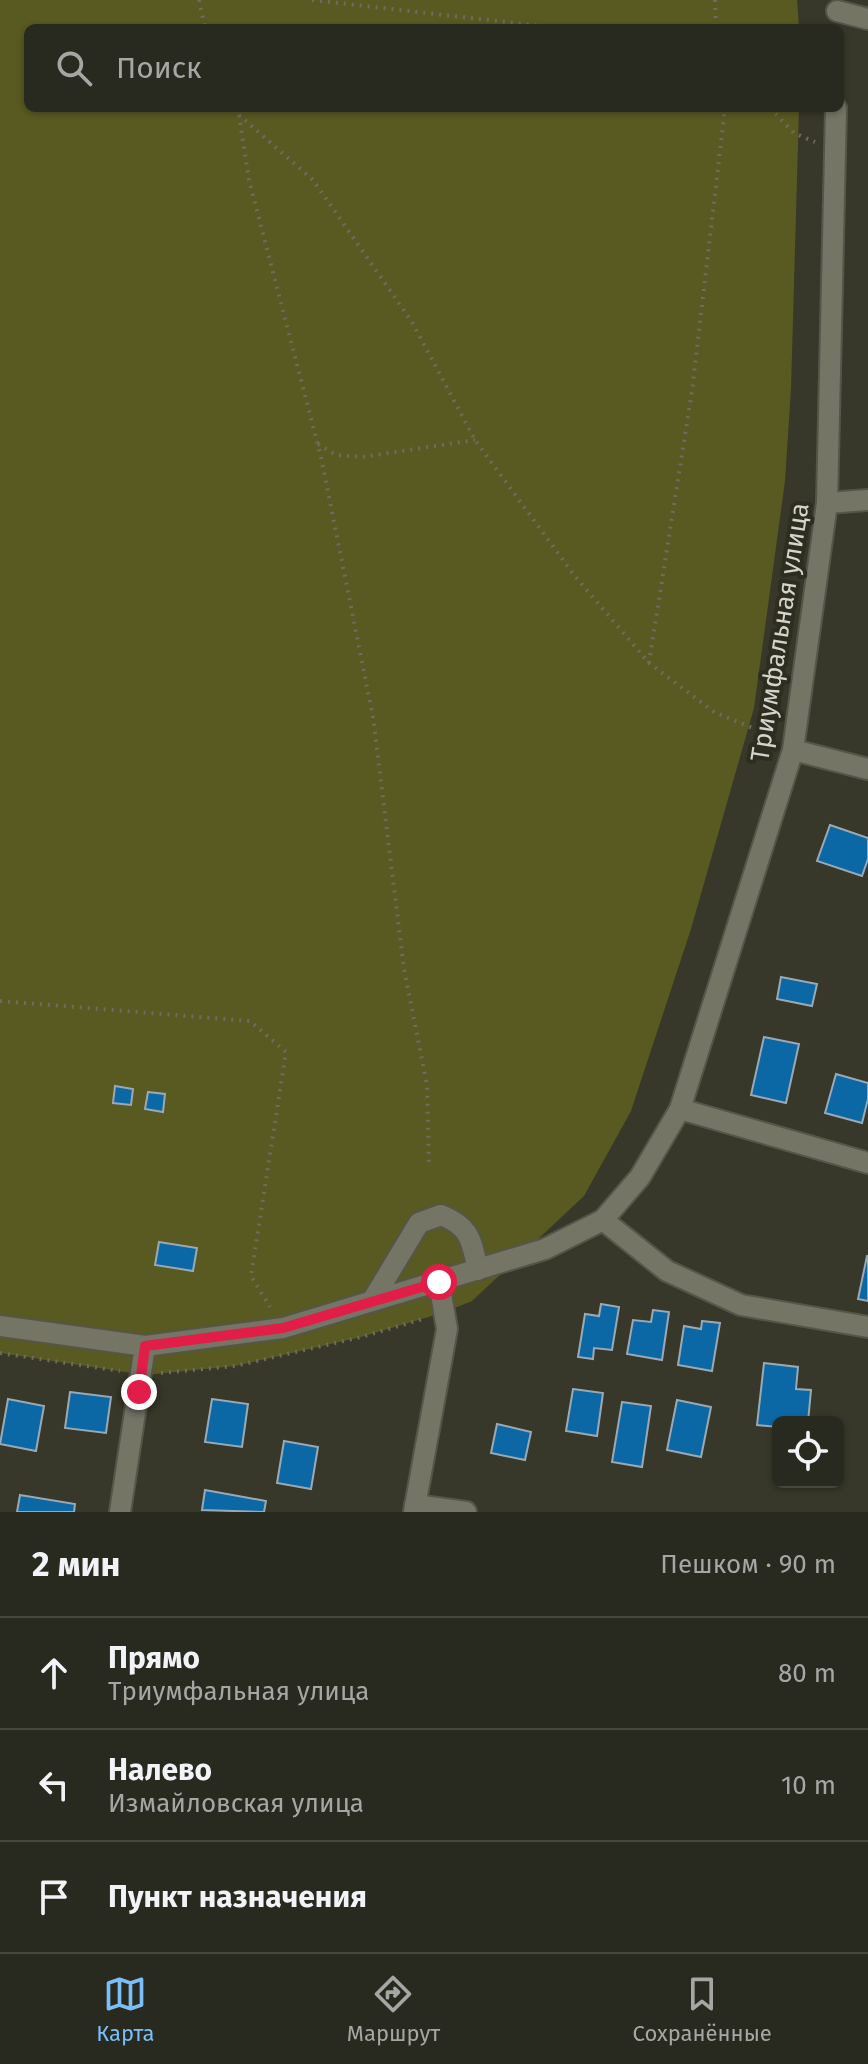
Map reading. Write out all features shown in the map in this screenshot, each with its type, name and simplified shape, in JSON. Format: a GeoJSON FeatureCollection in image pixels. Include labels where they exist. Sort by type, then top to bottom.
{"type":"FeatureCollection","features":[{"type":"Feature","properties":{"kind":"street"},"geometry":{"type":"LineString","coordinates":[[837,13],[868,19]]}},
{"type":"Feature","properties":{"kind":"street","name":"Триумфальная улица"},"geometry":{"type":"LineString","coordinates":[[0,1326],[145,1346],[283,1328],[545,1249],[603,1220],[640,1177],[680,1109],[793,750],[827,503],[836,112]]}},
{"type":"Feature","properties":{"kind":"street"},"geometry":{"type":"LineString","coordinates":[[827,503],[868,500]]}},
{"type":"Feature","properties":{"kind":"street"},"geometry":{"type":"LineString","coordinates":[[793,750],[868,769]]}},
{"type":"Feature","properties":{"kind":"street"},"geometry":{"type":"LineString","coordinates":[[680,1109],[868,1163]]}},
{"type":"Feature","properties":{"kind":"street"},"geometry":{"type":"LineString","coordinates":[[372,1301],[419,1223],[441,1215],[457,1222],[469,1235],[478,1270]]}},
{"type":"Feature","properties":{"kind":"street"},"geometry":{"type":"LineString","coordinates":[[603,1220],[667,1271],[741,1305],[868,1327]]}},
{"type":"Feature","properties":{"kind":"street"},"geometry":{"type":"LineString","coordinates":[[439,1282],[447,1329],[415,1508],[466,1512]]}},
{"type":"Feature","properties":{"kind":"street"},"geometry":{"type":"LineString","coordinates":[[120,1512],[145,1346]]}},
{"type":"Feature","properties":{"kind":"path"},"geometry":{"type":"LineString","coordinates":[[199,0],[204,24]]}},
{"type":"Feature","properties":{"kind":"path"},"geometry":{"type":"LineString","coordinates":[[312,0],[524,24]]}},
{"type":"Feature","properties":{"kind":"path"},"geometry":{"type":"LineString","coordinates":[[715,0],[716,24]]}},
{"type":"Feature","properties":{"kind":"path"},"geometry":{"type":"LineString","coordinates":[[237,112],[313,180],[412,322],[475,440],[574,575],[649,663],[714,712],[767,733],[793,750]]}},
{"type":"Feature","properties":{"kind":"path"},"geometry":{"type":"LineString","coordinates":[[649,663],[692,391],[725,112]]}},
{"type":"Feature","properties":{"kind":"path"},"geometry":{"type":"LineString","coordinates":[[774,112],[794,133],[835,151]]}},
{"type":"Feature","properties":{"kind":"path"},"geometry":{"type":"LineString","coordinates":[[239,115],[249,180],[318,444],[373,717],[404,969],[427,1085],[429,1166]]}},
{"type":"Feature","properties":{"kind":"path"},"geometry":{"type":"LineString","coordinates":[[318,444],[336,455],[362,457],[475,440]]}},
{"type":"Feature","properties":{"kind":"path"},"geometry":{"type":"LineString","coordinates":[[0,1001],[250,1021],[286,1052],[251,1276],[283,1328]]}},
{"type":"Feature","properties":{"kind":"shaded area"},"geometry":{"type":"Polygon","coordinates":[[[0,0],[797,0],[799,24],[24,24],[24,112],[799,112],[791,389],[785,481],[754,708],[691,929],[631,1111],[584,1196],[472,1301],[361,1337],[235,1366],[145,1375],[0,1353],[0,0]]]}},
{"type":"Feature","properties":{"kind":"building"},"geometry":{"type":"Polygon","coordinates":[[[830,825],[868,838],[868,859],[862,876],[817,861],[830,825]]]}},
{"type":"Feature","properties":{"kind":"building"},"geometry":{"type":"Polygon","coordinates":[[[781,977],[817,984],[812,1006],[777,999],[781,977]]]}},
{"type":"Feature","properties":{"kind":"building"},"geometry":{"type":"Polygon","coordinates":[[[764,1037],[799,1044],[786,1103],[751,1095],[764,1037]]]}},
{"type":"Feature","properties":{"kind":"building"},"geometry":{"type":"Polygon","coordinates":[[[836,1074],[868,1083],[862,1123],[825,1113],[836,1074]]]}},
{"type":"Feature","properties":{"kind":"building"},"geometry":{"type":"Polygon","coordinates":[[[115,1086],[133,1089],[131,1105],[113,1103],[115,1086]]]}},
{"type":"Feature","properties":{"kind":"building"},"geometry":{"type":"Polygon","coordinates":[[[148,1092],[165,1094],[163,1112],[145,1109],[148,1092]]]}},
{"type":"Feature","properties":{"kind":"building"},"geometry":{"type":"Polygon","coordinates":[[[159,1242],[197,1248],[193,1271],[155,1265],[159,1242]]]}},
{"type":"Feature","properties":{"kind":"building"},"geometry":{"type":"Polygon","coordinates":[[[868,1256],[868,1301],[858,1299],[868,1256]]]}},
{"type":"Feature","properties":{"kind":"building"},"geometry":{"type":"Polygon","coordinates":[[[601,1304],[619,1307],[612,1350],[594,1348],[593,1359],[578,1357],[585,1314],[599,1316],[601,1304]]]}},
{"type":"Feature","properties":{"kind":"building"},"geometry":{"type":"Polygon","coordinates":[[[653,1310],[669,1312],[662,1360],[627,1354],[633,1320],[651,1322],[653,1310]]]}},
{"type":"Feature","properties":{"kind":"building"},"geometry":{"type":"Polygon","coordinates":[[[702,1321],[720,1323],[712,1371],[678,1365],[684,1326],[701,1329],[702,1321]]]}},
{"type":"Feature","properties":{"kind":"building"},"geometry":{"type":"Polygon","coordinates":[[[764,1363],[798,1367],[796,1389],[811,1390],[809,1416],[772,1416],[772,1426],[757,1425],[764,1363]]]}},
{"type":"Feature","properties":{"kind":"building"},"geometry":{"type":"Polygon","coordinates":[[[573,1389],[603,1393],[597,1436],[566,1431],[573,1389]]]}},
{"type":"Feature","properties":{"kind":"building"},"geometry":{"type":"Polygon","coordinates":[[[70,1392],[111,1397],[106,1433],[65,1428],[70,1392]]]}},
{"type":"Feature","properties":{"kind":"building"},"geometry":{"type":"Polygon","coordinates":[[[8,1399],[44,1406],[36,1451],[0,1444],[8,1399]]]}},
{"type":"Feature","properties":{"kind":"building"},"geometry":{"type":"Polygon","coordinates":[[[212,1399],[248,1404],[242,1447],[205,1442],[212,1399]]]}},
{"type":"Feature","properties":{"kind":"building"},"geometry":{"type":"Polygon","coordinates":[[[677,1400],[711,1407],[701,1457],[667,1450],[677,1400]]]}},
{"type":"Feature","properties":{"kind":"building"},"geometry":{"type":"Polygon","coordinates":[[[622,1402],[651,1406],[642,1467],[612,1462],[622,1402]]]}},
{"type":"Feature","properties":{"kind":"building"},"geometry":{"type":"Polygon","coordinates":[[[497,1424],[531,1432],[525,1460],[491,1453],[497,1424]]]}},
{"type":"Feature","properties":{"kind":"building"},"geometry":{"type":"Polygon","coordinates":[[[284,1441],[318,1447],[311,1489],[277,1483],[284,1441]]]}},
{"type":"Feature","properties":{"kind":"building"},"geometry":{"type":"Polygon","coordinates":[[[205,1490],[266,1501],[264,1512],[202,1510],[205,1490]]]}},
{"type":"Feature","properties":{"kind":"building"},"geometry":{"type":"Polygon","coordinates":[[[20,1495],[75,1504],[74,1512],[17,1512],[20,1495]]]}},
{"type":"Feature","properties":{"kind":"route"},"geometry":{"type":"LineString","coordinates":[[139,1392],[145,1346],[283,1328],[439,1282]]}}]}
